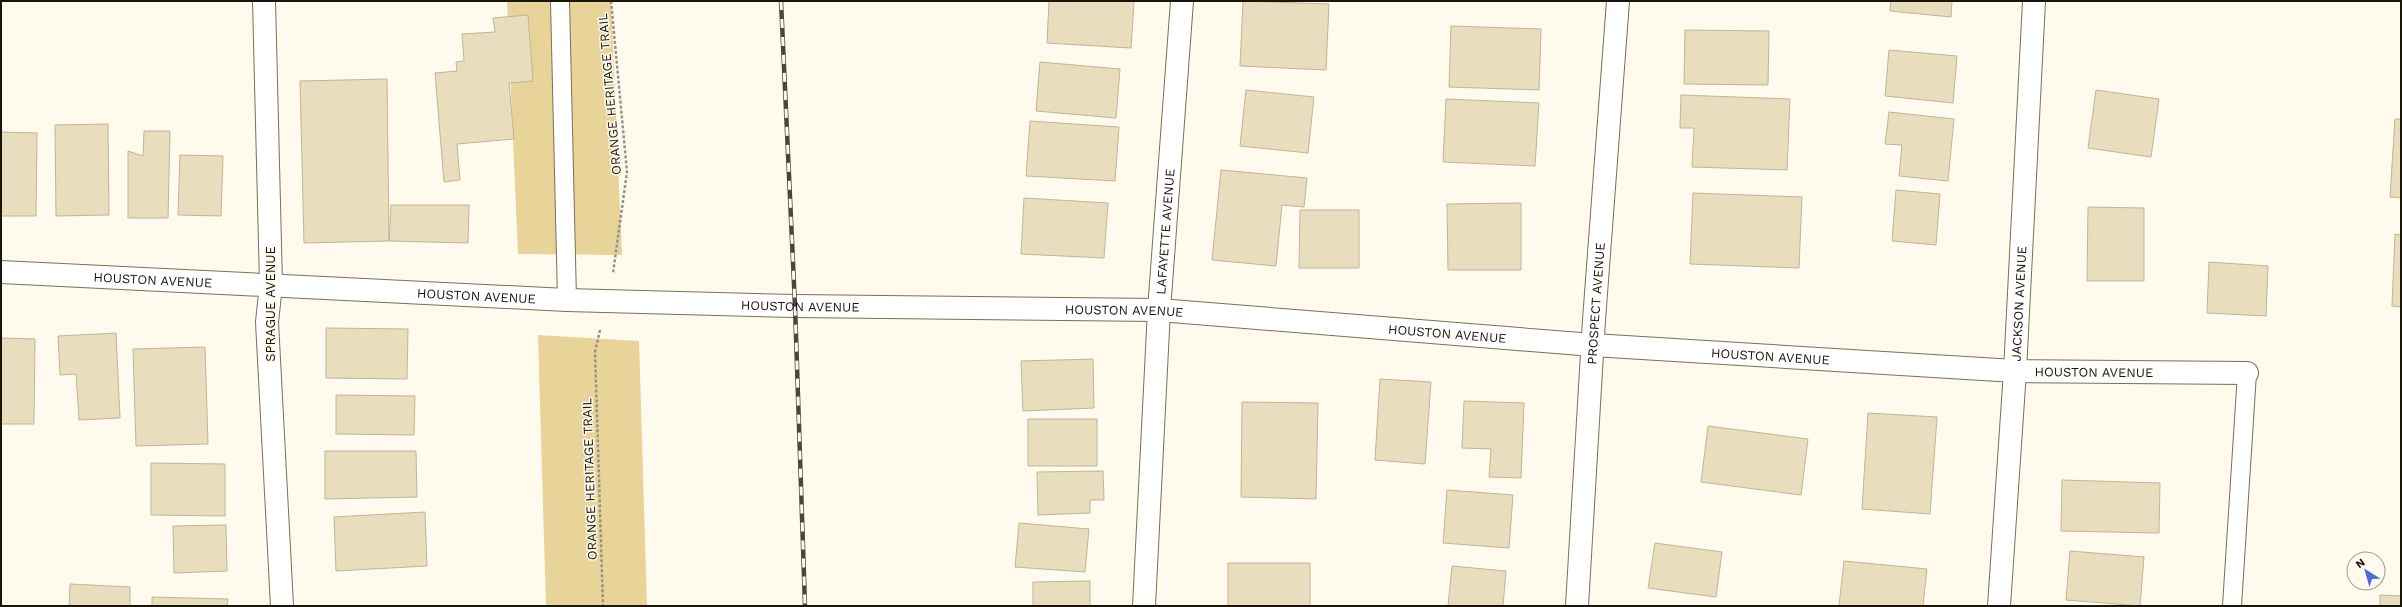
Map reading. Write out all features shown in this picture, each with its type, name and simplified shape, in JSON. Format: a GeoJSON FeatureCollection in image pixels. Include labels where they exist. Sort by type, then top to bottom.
{"type":"FeatureCollection","features":[{"type":"Feature","properties":{"kind":"street","name":"SPRAGUE AVENUE"},"geometry":{"type":"LineString","coordinates":[[264,1],[271,284],[267,322],[282,606]]}},
{"type":"Feature","properties":{"kind":"street","name":"LAFAYETTE AVENUE"},"geometry":{"type":"LineString","coordinates":[[1144,606],[1159,310],[1182,1]]}},
{"type":"Feature","properties":{"kind":"street","name":"PROSPECT AVENUE"},"geometry":{"type":"LineString","coordinates":[[1577,606],[1592,345],[1618,1]]}},
{"type":"Feature","properties":{"kind":"street","name":"JACKSON AVENUE"},"geometry":{"type":"LineString","coordinates":[[1999,606],[2015,371],[2034,1]]}},
{"type":"Feature","properties":{"kind":"street","name":"HOUSTON AVENUE"},"geometry":{"type":"LineString","coordinates":[[1,272],[271,284],[567,300],[795,306],[1159,310],[1592,345],[2015,371],[2247,373]]}},
{"type":"Feature","properties":{"kind":"lane"},"geometry":{"type":"LineString","coordinates":[[560,1],[567,300]]}},
{"type":"Feature","properties":{"kind":"lane"},"geometry":{"type":"LineString","coordinates":[[2232,606],[2247,373]]}},
{"type":"Feature","properties":{"kind":"path","name":"ORANGE HERITAGE TRAIL"},"geometry":{"type":"LineString","coordinates":[[611,1],[627,172],[617,257]]}},
{"type":"Feature","properties":{"kind":"path","name":"ORANGE HERITAGE TRAIL"},"geometry":{"type":"LineString","coordinates":[[595,352],[603,606]]}},
{"type":"Feature","properties":{"kind":"shaded area"},"geometry":{"type":"Polygon","coordinates":[[[507,1],[611,1],[622,255],[518,254],[507,1]]]}},
{"type":"Feature","properties":{"kind":"shaded area"},"geometry":{"type":"Polygon","coordinates":[[[538,335],[639,341],[647,606],[546,606],[538,335]]]}},
{"type":"Feature","properties":{"kind":"building"},"geometry":{"type":"Polygon","coordinates":[[[1049,1],[1134,1],[1131,48],[1047,43],[1049,1]]]}},
{"type":"Feature","properties":{"kind":"building"},"geometry":{"type":"Polygon","coordinates":[[[1243,1],[1329,4],[1326,70],[1240,66],[1243,1]]]}},
{"type":"Feature","properties":{"kind":"building"},"geometry":{"type":"Polygon","coordinates":[[[1891,1],[1952,1],[1951,17],[1890,11],[1891,1]]]}},
{"type":"Feature","properties":{"kind":"building"},"geometry":{"type":"Polygon","coordinates":[[[528,15],[533,81],[509,83],[514,139],[457,144],[460,180],[444,182],[435,73],[457,71],[456,62],[464,61],[462,34],[495,32],[493,18],[528,15]]]}},
{"type":"Feature","properties":{"kind":"building"},"geometry":{"type":"Polygon","coordinates":[[[1451,26],[1541,29],[1539,90],[1449,87],[1451,26]]]}},
{"type":"Feature","properties":{"kind":"building"},"geometry":{"type":"Polygon","coordinates":[[[1685,30],[1769,31],[1768,85],[1684,84],[1685,30]]]}},
{"type":"Feature","properties":{"kind":"building"},"geometry":{"type":"Polygon","coordinates":[[[1889,50],[1957,56],[1953,103],[1885,96],[1889,50]]]}},
{"type":"Feature","properties":{"kind":"building"},"geometry":{"type":"Polygon","coordinates":[[[1040,62],[1120,69],[1116,118],[1036,111],[1040,62]]]}},
{"type":"Feature","properties":{"kind":"building"},"geometry":{"type":"Polygon","coordinates":[[[387,79],[389,241],[304,243],[300,81],[387,79]]]}},
{"type":"Feature","properties":{"kind":"building"},"geometry":{"type":"Polygon","coordinates":[[[1246,90],[1314,97],[1308,153],[1240,146],[1246,90]]]}},
{"type":"Feature","properties":{"kind":"building"},"geometry":{"type":"Polygon","coordinates":[[[2096,90],[2159,99],[2151,157],[2088,148],[2096,90]]]}},
{"type":"Feature","properties":{"kind":"building"},"geometry":{"type":"Polygon","coordinates":[[[1681,95],[1790,99],[1787,170],[1692,167],[1694,128],[1680,128],[1681,95]]]}},
{"type":"Feature","properties":{"kind":"building"},"geometry":{"type":"Polygon","coordinates":[[[1446,99],[1539,103],[1535,166],[1443,162],[1446,99]]]}},
{"type":"Feature","properties":{"kind":"building"},"geometry":{"type":"Polygon","coordinates":[[[1889,112],[1954,119],[1948,181],[1899,176],[1902,145],[1885,144],[1889,112]]]}},
{"type":"Feature","properties":{"kind":"building"},"geometry":{"type":"Polygon","coordinates":[[[2395,119],[2401,119],[2401,198],[2390,197],[2395,119]]]}},
{"type":"Feature","properties":{"kind":"building"},"geometry":{"type":"Polygon","coordinates":[[[1030,121],[1119,127],[1115,181],[1026,176],[1030,121]]]}},
{"type":"Feature","properties":{"kind":"building"},"geometry":{"type":"Polygon","coordinates":[[[108,124],[109,215],[56,216],[55,125],[108,124]]]}},
{"type":"Feature","properties":{"kind":"building"},"geometry":{"type":"Polygon","coordinates":[[[144,131],[170,131],[168,218],[128,218],[128,151],[143,156],[144,131]]]}},
{"type":"Feature","properties":{"kind":"building"},"geometry":{"type":"Polygon","coordinates":[[[1,132],[37,133],[36,216],[1,216],[1,132]]]}},
{"type":"Feature","properties":{"kind":"building"},"geometry":{"type":"Polygon","coordinates":[[[180,155],[223,156],[221,216],[178,215],[180,155]]]}},
{"type":"Feature","properties":{"kind":"building"},"geometry":{"type":"Polygon","coordinates":[[[1221,170],[1307,178],[1304,207],[1282,205],[1276,266],[1212,260],[1221,170]]]}},
{"type":"Feature","properties":{"kind":"building"},"geometry":{"type":"Polygon","coordinates":[[[1896,190],[1940,194],[1936,245],[1892,241],[1896,190]]]}},
{"type":"Feature","properties":{"kind":"building"},"geometry":{"type":"Polygon","coordinates":[[[1693,193],[1802,197],[1799,268],[1690,264],[1693,193]]]}},
{"type":"Feature","properties":{"kind":"building"},"geometry":{"type":"Polygon","coordinates":[[[1024,198],[1108,203],[1104,258],[1021,254],[1024,198]]]}},
{"type":"Feature","properties":{"kind":"building"},"geometry":{"type":"Polygon","coordinates":[[[1521,203],[1521,270],[1448,270],[1447,204],[1521,203]]]}},
{"type":"Feature","properties":{"kind":"building"},"geometry":{"type":"Polygon","coordinates":[[[391,205],[469,205],[468,243],[389,241],[391,205]]]}},
{"type":"Feature","properties":{"kind":"building"},"geometry":{"type":"Polygon","coordinates":[[[2088,207],[2144,208],[2144,281],[2087,281],[2088,207]]]}},
{"type":"Feature","properties":{"kind":"building"},"geometry":{"type":"Polygon","coordinates":[[[1300,210],[1359,210],[1359,268],[1299,268],[1300,210]]]}},
{"type":"Feature","properties":{"kind":"building"},"geometry":{"type":"Polygon","coordinates":[[[2395,234],[2401,235],[2401,307],[2392,306],[2395,234]]]}},
{"type":"Feature","properties":{"kind":"building"},"geometry":{"type":"Polygon","coordinates":[[[2209,262],[2268,266],[2266,316],[2207,313],[2209,262]]]}},
{"type":"Feature","properties":{"kind":"building"},"geometry":{"type":"Polygon","coordinates":[[[326,328],[408,329],[407,379],[326,378],[326,328]]]}},
{"type":"Feature","properties":{"kind":"building"},"geometry":{"type":"Polygon","coordinates":[[[116,333],[120,418],[79,420],[76,374],[60,375],[58,336],[116,333]]]}},
{"type":"Feature","properties":{"kind":"building"},"geometry":{"type":"Polygon","coordinates":[[[1,338],[35,339],[34,424],[1,424],[1,338]]]}},
{"type":"Feature","properties":{"kind":"building"},"geometry":{"type":"Polygon","coordinates":[[[205,347],[208,444],[136,446],[133,349],[205,347]]]}},
{"type":"Feature","properties":{"kind":"building"},"geometry":{"type":"Polygon","coordinates":[[[1093,359],[1094,408],[1023,411],[1021,361],[1093,359]]]}},
{"type":"Feature","properties":{"kind":"building"},"geometry":{"type":"Polygon","coordinates":[[[1380,379],[1431,382],[1425,464],[1375,460],[1380,379]]]}},
{"type":"Feature","properties":{"kind":"building"},"geometry":{"type":"Polygon","coordinates":[[[336,395],[415,396],[414,435],[336,434],[336,395]]]}},
{"type":"Feature","properties":{"kind":"building"},"geometry":{"type":"Polygon","coordinates":[[[1464,401],[1524,403],[1521,478],[1489,477],[1491,449],[1462,448],[1464,401]]]}},
{"type":"Feature","properties":{"kind":"building"},"geometry":{"type":"Polygon","coordinates":[[[1242,402],[1318,403],[1316,499],[1241,497],[1242,402]]]}},
{"type":"Feature","properties":{"kind":"building"},"geometry":{"type":"Polygon","coordinates":[[[1868,413],[1937,417],[1930,514],[1862,509],[1868,413]]]}},
{"type":"Feature","properties":{"kind":"building"},"geometry":{"type":"Polygon","coordinates":[[[1028,419],[1097,419],[1097,466],[1028,466],[1028,419]]]}},
{"type":"Feature","properties":{"kind":"building"},"geometry":{"type":"Polygon","coordinates":[[[1708,426],[1808,439],[1801,495],[1701,482],[1708,426]]]}},
{"type":"Feature","properties":{"kind":"building"},"geometry":{"type":"Polygon","coordinates":[[[325,451],[416,451],[417,497],[325,499],[325,451]]]}},
{"type":"Feature","properties":{"kind":"building"},"geometry":{"type":"Polygon","coordinates":[[[151,463],[225,464],[225,516],[151,515],[151,463]]]}},
{"type":"Feature","properties":{"kind":"building"},"geometry":{"type":"Polygon","coordinates":[[[1103,471],[1104,500],[1090,500],[1090,513],[1038,515],[1037,472],[1103,471]]]}},
{"type":"Feature","properties":{"kind":"building"},"geometry":{"type":"Polygon","coordinates":[[[2062,480],[2160,483],[2159,533],[2061,531],[2062,480]]]}},
{"type":"Feature","properties":{"kind":"building"},"geometry":{"type":"Polygon","coordinates":[[[1447,490],[1513,495],[1509,548],[1443,543],[1447,490]]]}},
{"type":"Feature","properties":{"kind":"building"},"geometry":{"type":"Polygon","coordinates":[[[425,512],[427,566],[336,571],[334,517],[425,512]]]}},
{"type":"Feature","properties":{"kind":"building"},"geometry":{"type":"Polygon","coordinates":[[[1019,523],[1089,529],[1085,572],[1015,567],[1019,523]]]}},
{"type":"Feature","properties":{"kind":"building"},"geometry":{"type":"Polygon","coordinates":[[[226,525],[227,571],[174,573],[173,526],[226,525]]]}},
{"type":"Feature","properties":{"kind":"building"},"geometry":{"type":"Polygon","coordinates":[[[1655,543],[1722,552],[1716,597],[1648,588],[1655,543]]]}},
{"type":"Feature","properties":{"kind":"building"},"geometry":{"type":"Polygon","coordinates":[[[2070,551],[2144,557],[2140,606],[2066,600],[2070,551]]]}},
{"type":"Feature","properties":{"kind":"building"},"geometry":{"type":"Polygon","coordinates":[[[1844,561],[1927,569],[1923,606],[1839,606],[1844,561]]]}},
{"type":"Feature","properties":{"kind":"building"},"geometry":{"type":"Polygon","coordinates":[[[1228,563],[1310,563],[1310,606],[1228,606],[1228,563]]]}},
{"type":"Feature","properties":{"kind":"building"},"geometry":{"type":"Polygon","coordinates":[[[1452,566],[1506,571],[1503,606],[1448,606],[1452,566]]]}},
{"type":"Feature","properties":{"kind":"building"},"geometry":{"type":"Polygon","coordinates":[[[1090,581],[1090,606],[1033,606],[1033,582],[1090,581]]]}},
{"type":"Feature","properties":{"kind":"building"},"geometry":{"type":"Polygon","coordinates":[[[70,584],[130,587],[130,606],[69,606],[70,584]]]}},
{"type":"Feature","properties":{"kind":"building"},"geometry":{"type":"Polygon","coordinates":[[[2380,595],[2401,596],[2401,606],[2380,606],[2380,595]]]}},
{"type":"Feature","properties":{"kind":"building"},"geometry":{"type":"Polygon","coordinates":[[[152,597],[228,599],[227,606],[152,606],[152,597]]]}},
{"type":"Feature","properties":{"kind":"railway"},"geometry":{"type":"LineString","coordinates":[[781,1],[795,306],[805,606]]}}]}
